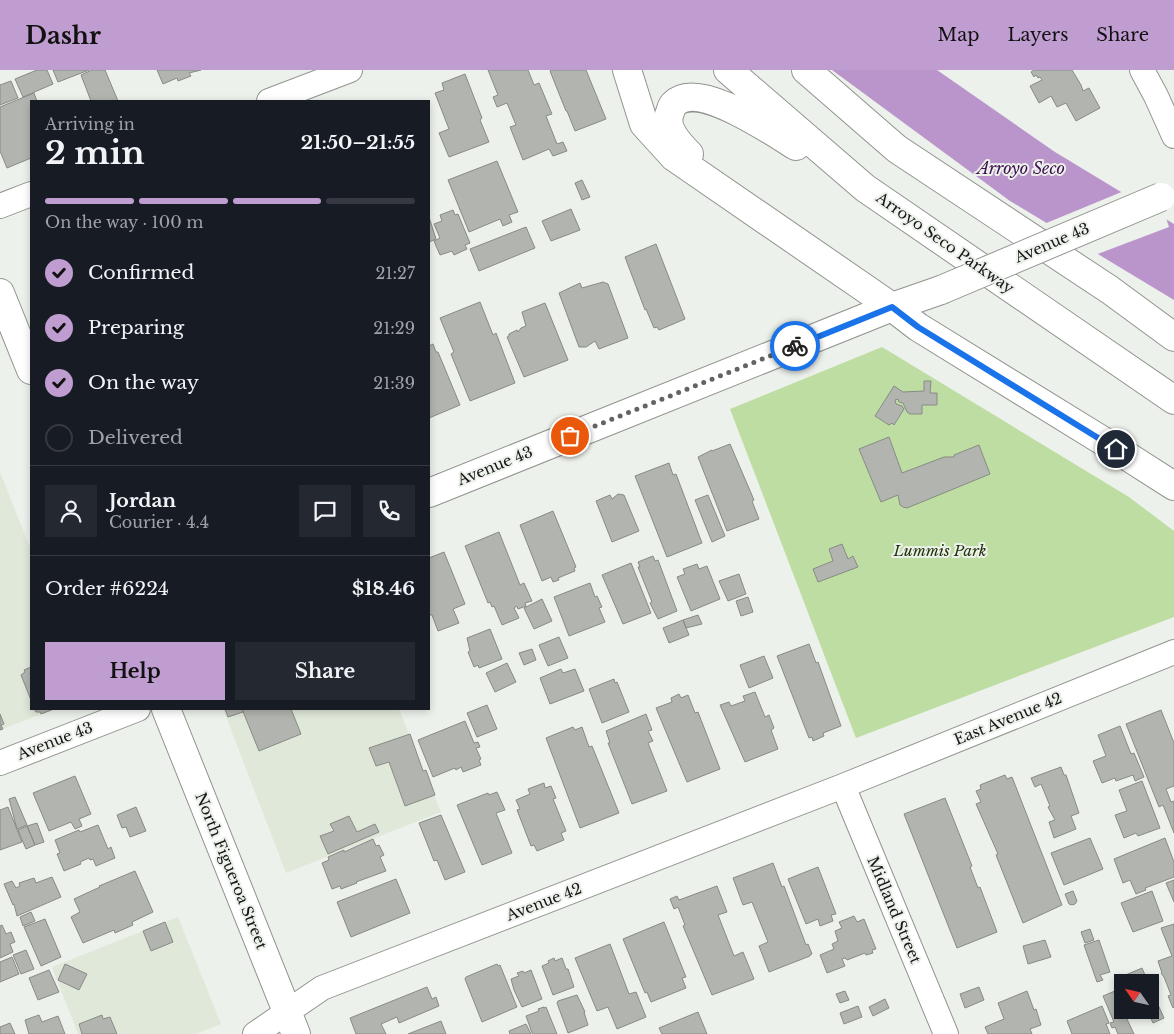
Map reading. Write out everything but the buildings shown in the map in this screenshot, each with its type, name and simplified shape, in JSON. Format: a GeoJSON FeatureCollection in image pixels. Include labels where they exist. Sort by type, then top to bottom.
{"type":"FeatureCollection","features":[{"type":"Feature","properties":{"kind":"main road"},"geometry":{"type":"LineString","coordinates":[[627,70],[644,124],[674,157],[734,196],[918,327],[1174,486]]}},
{"type":"Feature","properties":{"kind":"main road","name":"Arroyo Seco Parkway"},"geometry":{"type":"LineString","coordinates":[[728,70],[865,188],[1174,400]]}},
{"type":"Feature","properties":{"kind":"main road"},"geometry":{"type":"LineString","coordinates":[[806,70],[897,149],[1110,290],[1174,337]]}},
{"type":"Feature","properties":{"kind":"main road"},"geometry":{"type":"LineString","coordinates":[[734,196],[675,140],[668,119],[673,104],[683,98],[701,97],[738,111],[865,188]]}},
{"type":"Feature","properties":{"kind":"main road","name":"Avenue 43"},"geometry":{"type":"LineString","coordinates":[[430,493],[892,307],[941,290],[1167,195]]}},
{"type":"Feature","properties":{"kind":"main road"},"geometry":{"type":"LineString","coordinates":[[1110,290],[1174,322]]}},
{"type":"Feature","properties":{"kind":"main road"},"geometry":{"type":"LineString","coordinates":[[3,309],[30,368]]}},
{"type":"Feature","properties":{"kind":"main road","name":"North Figueroa Street"},"geometry":{"type":"LineString","coordinates":[[166,710],[292,1023]]}},
{"type":"Feature","properties":{"kind":"street"},"geometry":{"type":"LineString","coordinates":[[273,100],[350,70]]}},
{"type":"Feature","properties":{"kind":"street"},"geometry":{"type":"LineString","coordinates":[[1142,70],[1174,136]]}},
{"type":"Feature","properties":{"kind":"street"},"geometry":{"type":"LineString","coordinates":[[0,206],[30,194]]}},
{"type":"Feature","properties":{"kind":"street","name":"East Avenue 42"},"geometry":{"type":"LineString","coordinates":[[842,786],[1174,652]]}},
{"type":"Feature","properties":{"kind":"street","name":"Avenue 43"},"geometry":{"type":"LineString","coordinates":[[0,763],[135,710]]}},
{"type":"Feature","properties":{"kind":"street","name":"Avenue 42"},"geometry":{"type":"LineString","coordinates":[[255,1034],[292,1023],[322,988],[842,786]]}},
{"type":"Feature","properties":{"kind":"street","name":"Midland Street"},"geometry":{"type":"LineString","coordinates":[[842,786],[946,1034]]}},
{"type":"Feature","properties":{"kind":"shaded area"},"geometry":{"type":"Polygon","coordinates":[[[0,472],[30,547],[30,710],[51,710],[0,730],[0,472]]]}},
{"type":"Feature","properties":{"kind":"shaded area"},"geometry":{"type":"Polygon","coordinates":[[[223,710],[399,710],[441,812],[286,873],[223,710]]]}},
{"type":"Feature","properties":{"kind":"shaded area"},"geometry":{"type":"Polygon","coordinates":[[[178,917],[221,1024],[196,1034],[78,1034],[52,967],[178,917]]]}},
{"type":"Feature","properties":{"kind":"green space","name":"Lummis Park"},"geometry":{"type":"Polygon","coordinates":[[[882,347],[1129,497],[1174,531],[1174,617],[856,738],[730,409],[882,347]]]}},
{"type":"Feature","properties":{"kind":"water","name":"Arroyo Seco"},"geometry":{"type":"Polygon","coordinates":[[[832,70],[937,70],[1055,152],[1174,224],[1174,300],[1010,201],[832,70]]]}},
{"type":"Feature","properties":{"kind":"pier"},"geometry":{"type":"Polygon","coordinates":[[[1124,191],[1165,215],[1169,227],[1095,255],[1044,224],[1124,191]]]}},
{"type":"Feature","properties":{"kind":"way so far"},"geometry":{"type":"LineString","coordinates":[[570,436],[795,346]]}},
{"type":"Feature","properties":{"kind":"route"},"geometry":{"type":"LineString","coordinates":[[795,346],[892,307],[918,327],[1116,449]]}}]}
